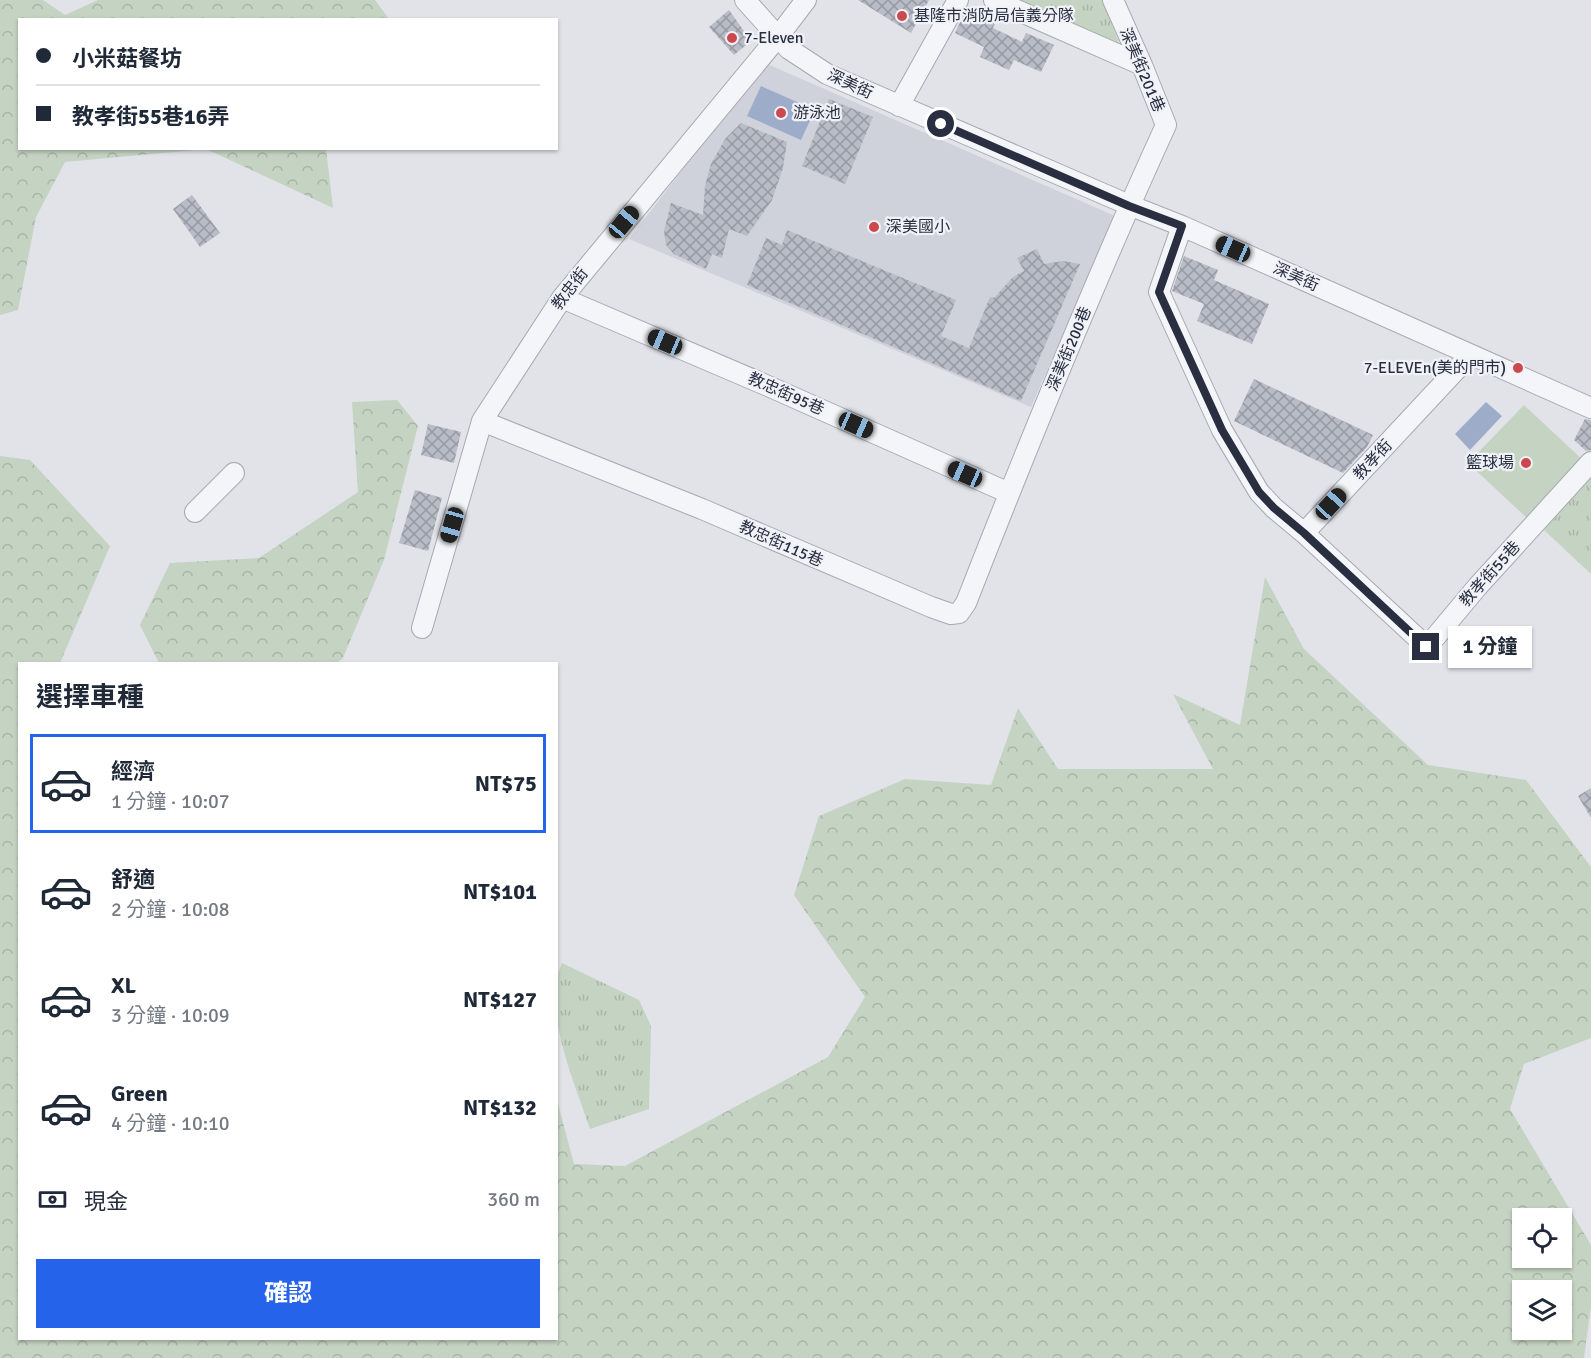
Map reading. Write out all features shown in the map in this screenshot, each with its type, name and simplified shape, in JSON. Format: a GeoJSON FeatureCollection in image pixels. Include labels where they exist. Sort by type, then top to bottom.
{"type":"FeatureCollection","features":[{"type":"Feature","properties":{"kind":"street","name":"深美街"},"geometry":{"type":"LineString","coordinates":[[745,0],[789,49],[827,74],[1129,206],[1182,226],[1470,355]]}},
{"type":"Feature","properties":{"kind":"street","name":"教忠街"},"geometry":{"type":"LineString","coordinates":[[422,628],[482,421],[562,298],[806,0]]}},
{"type":"Feature","properties":{"kind":"street"},"geometry":{"type":"LineString","coordinates":[[899,106],[958,0]]}},
{"type":"Feature","properties":{"kind":"street"},"geometry":{"type":"LineString","coordinates":[[994,0],[1142,65]]}},
{"type":"Feature","properties":{"kind":"street","name":"深美街201巷"},"geometry":{"type":"LineString","coordinates":[[1113,0],[1166,125],[1129,206]]}},
{"type":"Feature","properties":{"kind":"street","name":"深美街200巷"},"geometry":{"type":"LineString","coordinates":[[1009,493],[1129,206]]}},
{"type":"Feature","properties":{"kind":"street"},"geometry":{"type":"LineString","coordinates":[[1182,226],[1159,292],[1222,430],[1244,470],[1259,492],[1274,508],[1304,533]]}},
{"type":"Feature","properties":{"kind":"street","name":"教忠街95巷"},"geometry":{"type":"LineString","coordinates":[[562,298],[1009,493]]}},
{"type":"Feature","properties":{"kind":"street"},"geometry":{"type":"LineString","coordinates":[[1470,355],[1591,408]]}},
{"type":"Feature","properties":{"kind":"street","name":"教孝街"},"geometry":{"type":"LineString","coordinates":[[1304,533],[1470,355]]}},
{"type":"Feature","properties":{"kind":"street","name":"教忠街115巷"},"geometry":{"type":"LineString","coordinates":[[482,421],[702,509],[859,578],[951,614],[959,613],[966,603],[1009,493]]}},
{"type":"Feature","properties":{"kind":"street","name":"教孝街55巷"},"geometry":{"type":"LineString","coordinates":[[1304,533],[1426,647],[1591,462]]}},
{"type":"Feature","properties":{"kind":"street"},"geometry":{"type":"LineString","coordinates":[[195,512],[234,473]]}},
{"type":"Feature","properties":{"kind":"shaded area","name":"深美國小"},"geometry":{"type":"Polygon","coordinates":[[[765,63],[1115,216],[1031,407],[629,239],[765,63]]]}},
{"type":"Feature","properties":{"kind":"green space"},"geometry":{"type":"Polygon","coordinates":[[[0,0],[43,0],[65,15],[98,0],[375,0],[388,18],[18,18],[18,150],[195,150],[65,162],[36,217],[18,310],[0,315],[0,0]]]}},
{"type":"Feature","properties":{"kind":"green space"},"geometry":{"type":"Polygon","coordinates":[[[1016,0],[1102,0],[1122,50],[1016,0]]]}},
{"type":"Feature","properties":{"kind":"green space"},"geometry":{"type":"Polygon","coordinates":[[[208,150],[326,150],[333,208],[208,150]]]}},
{"type":"Feature","properties":{"kind":"green space"},"geometry":{"type":"Polygon","coordinates":[[[397,400],[418,426],[384,560],[343,658],[338,662],[158,662],[140,625],[170,563],[259,558],[358,492],[352,402],[397,400]]]}},
{"type":"Feature","properties":{"kind":"green space","name":"籃球場"},"geometry":{"type":"Polygon","coordinates":[[[1524,405],[1585,462],[1529,520],[1468,463],[1524,405]]]}},
{"type":"Feature","properties":{"kind":"green space"},"geometry":{"type":"Polygon","coordinates":[[[0,456],[30,460],[110,546],[60,662],[18,662],[18,1340],[558,1340],[558,1104],[574,1164],[625,1166],[828,1057],[865,997],[794,895],[819,816],[905,779],[991,785],[1018,708],[1058,769],[1213,769],[1173,694],[1240,725],[1265,577],[1304,649],[1428,765],[1526,780],[1591,867],[1591,1038],[1524,1064],[1510,1109],[1569,1208],[1512,1208],[1512,1268],[1572,1268],[1572,1213],[1591,1245],[1591,1306],[1584,1358],[0,1358],[0,456]]]}},
{"type":"Feature","properties":{"kind":"green space"},"geometry":{"type":"Polygon","coordinates":[[[1591,476],[1591,574],[1544,530],[1591,476]]]}},
{"type":"Feature","properties":{"kind":"green space"},"geometry":{"type":"Polygon","coordinates":[[[562,963],[639,1000],[651,1026],[649,1109],[590,1129],[562,1046],[558,1024],[558,977],[562,963]]]}},
{"type":"Feature","properties":{"kind":"water","name":"游泳池"},"geometry":{"type":"Polygon","coordinates":[[[761,86],[815,110],[801,140],[747,116],[761,86]]]}},
{"type":"Feature","properties":{"kind":"water"},"geometry":{"type":"Polygon","coordinates":[[[1486,402],[1502,416],[1470,450],[1455,434],[1486,402]]]}},
{"type":"Feature","properties":{"kind":"building","name":"基隆市消防局信義分隊"},"geometry":{"type":"Polygon","coordinates":[[[858,0],[929,0],[911,33],[858,0]]]}},
{"type":"Feature","properties":{"kind":"building"},"geometry":{"type":"Polygon","coordinates":[[[968,6],[997,19],[993,28],[1022,42],[1026,33],[1054,45],[1041,72],[1014,60],[1009,70],[980,57],[984,47],[955,33],[968,6]]]}},
{"type":"Feature","properties":{"kind":"building"},"geometry":{"type":"Polygon","coordinates":[[[729,10],[751,41],[734,55],[709,27],[729,10]]]}},
{"type":"Feature","properties":{"kind":"building"},"geometry":{"type":"Polygon","coordinates":[[[829,99],[873,117],[845,184],[802,166],[829,99]]]}},
{"type":"Feature","properties":{"kind":"building"},"geometry":{"type":"Polygon","coordinates":[[[741,123],[787,142],[783,168],[772,200],[747,236],[729,229],[722,258],[712,254],[706,269],[674,254],[666,245],[664,231],[671,203],[703,215],[705,186],[711,164],[725,139],[741,123]]]}},
{"type":"Feature","properties":{"kind":"building"},"geometry":{"type":"Polygon","coordinates":[[[192,195],[220,233],[200,247],[173,209],[192,195]]]}},
{"type":"Feature","properties":{"kind":"building"},"geometry":{"type":"Polygon","coordinates":[[[787,230],[956,300],[941,336],[969,348],[990,297],[994,298],[1013,277],[1024,271],[1017,258],[1037,249],[1044,264],[1063,261],[1080,264],[1021,401],[747,285],[766,238],[782,245],[787,230]]]}},
{"type":"Feature","properties":{"kind":"building"},"geometry":{"type":"Polygon","coordinates":[[[1184,256],[1218,270],[1214,280],[1269,304],[1252,344],[1197,321],[1204,304],[1172,291],[1184,256]]]}},
{"type":"Feature","properties":{"kind":"building"},"geometry":{"type":"Polygon","coordinates":[[[1254,379],[1373,435],[1367,447],[1343,473],[1234,421],[1254,379]]]}},
{"type":"Feature","properties":{"kind":"building"},"geometry":{"type":"Polygon","coordinates":[[[1585,419],[1591,420],[1591,450],[1586,451],[1574,440],[1585,419]]]}},
{"type":"Feature","properties":{"kind":"building"},"geometry":{"type":"Polygon","coordinates":[[[428,424],[461,432],[454,463],[421,455],[428,424]]]}},
{"type":"Feature","properties":{"kind":"building"},"geometry":{"type":"Polygon","coordinates":[[[415,490],[442,498],[428,551],[399,543],[415,490]]]}},
{"type":"Feature","properties":{"kind":"building"},"geometry":{"type":"Polygon","coordinates":[[[1591,788],[1591,818],[1578,796],[1591,788]]]}},
{"type":"Feature","properties":{"kind":"place","name":"基隆市消防局信義分隊"},"geometry":{"type":"Point","coordinates":[902,16]}},
{"type":"Feature","properties":{"kind":"place","name":"7-Eleven"},"geometry":{"type":"Point","coordinates":[732,38]}},
{"type":"Feature","properties":{"kind":"place","name":"游泳池"},"geometry":{"type":"Point","coordinates":[781,113]}},
{"type":"Feature","properties":{"kind":"place","name":"深美國小"},"geometry":{"type":"Point","coordinates":[874,227]}},
{"type":"Feature","properties":{"kind":"place","name":"7-ELEVEn(美的門市)"},"geometry":{"type":"Point","coordinates":[1518,368]}},
{"type":"Feature","properties":{"kind":"place","name":"籃球場"},"geometry":{"type":"Point","coordinates":[1526,463]}},
{"type":"Feature","properties":{"kind":"route"},"geometry":{"type":"LineString","coordinates":[[941,124],[1129,206],[1182,226],[1159,292],[1222,430],[1244,470],[1259,492],[1274,508],[1426,647]]}}]}
